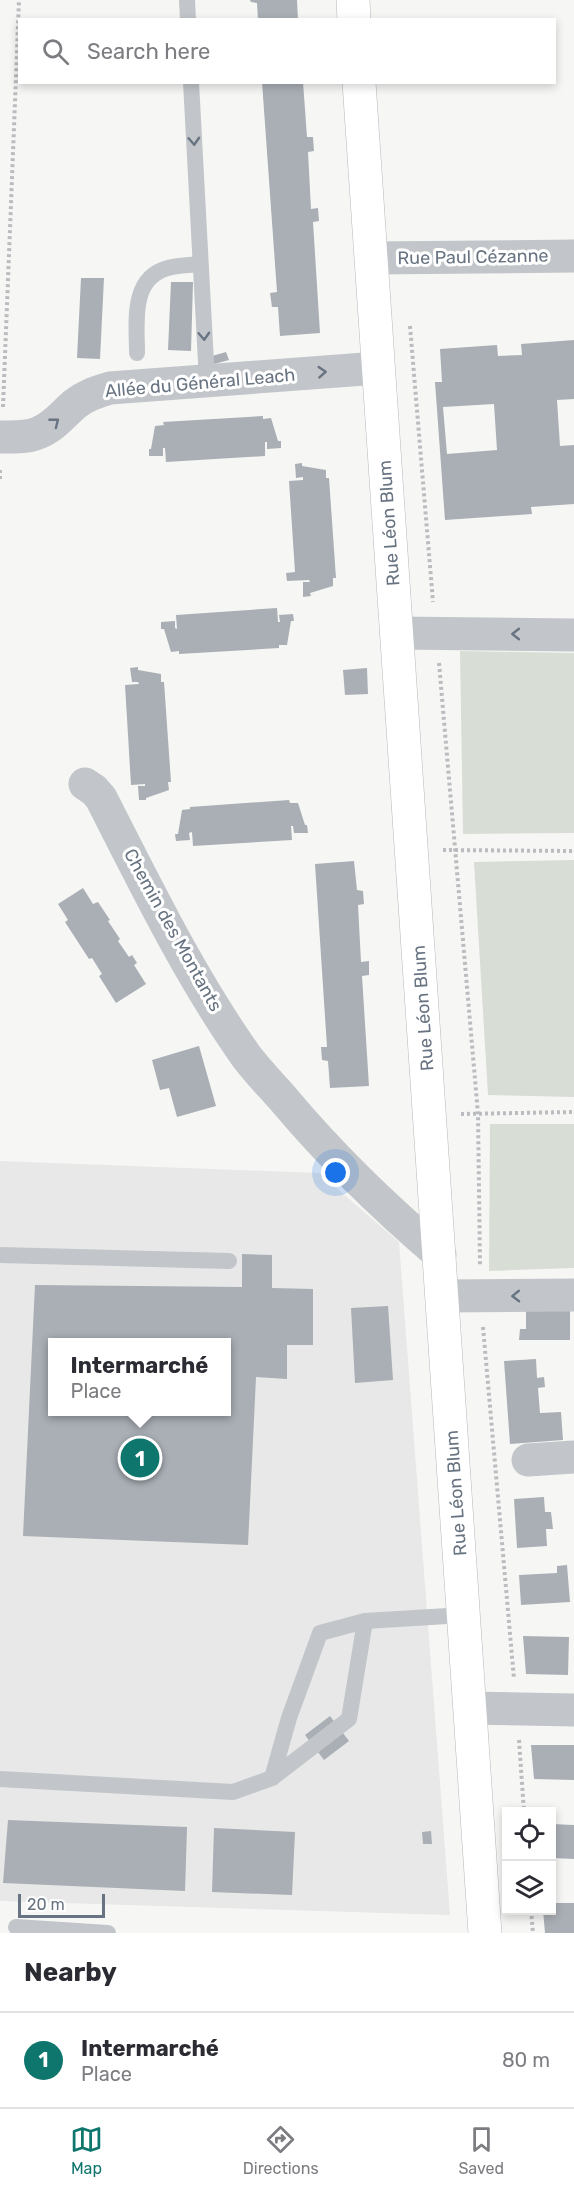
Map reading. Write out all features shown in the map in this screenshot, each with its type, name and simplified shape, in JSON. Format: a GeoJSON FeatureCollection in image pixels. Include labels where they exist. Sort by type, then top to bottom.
{"type":"FeatureCollection","features":[{"type":"Feature","properties":{"kind":"street"},"geometry":{"type":"LineString","coordinates":[[353,0],[354,18]]}},
{"type":"Feature","properties":{"kind":"street","name":"Rue Léon Blum"},"geometry":{"type":"LineString","coordinates":[[359,84],[485,1933]]}},
{"type":"Feature","properties":{"kind":"street","name":"Rue Paul Cézanne"},"geometry":{"type":"LineString","coordinates":[[371,258],[574,256]]}},
{"type":"Feature","properties":{"kind":"street","name":"Allée du Général Leach"},"geometry":{"type":"LineString","coordinates":[[1,437],[22,437],[38,433],[53,424],[91,393],[110,388],[378,368]]}},
{"type":"Feature","properties":{"kind":"street"},"geometry":{"type":"LineString","coordinates":[[397,633],[574,634]]}},
{"type":"Feature","properties":{"kind":"street","name":"Chemin des Montants"},"geometry":{"type":"LineString","coordinates":[[85,784],[101,798],[180,951],[248,1058],[308,1129],[346,1168],[440,1255]]}},
{"type":"Feature","properties":{"kind":"street"},"geometry":{"type":"LineString","coordinates":[[443,1296],[574,1295]]}},
{"type":"Feature","properties":{"kind":"street"},"geometry":{"type":"LineString","coordinates":[[528,1460],[574,1457]]}},
{"type":"Feature","properties":{"kind":"street"},"geometry":{"type":"LineString","coordinates":[[470,1708],[574,1710]]}},
{"type":"Feature","properties":{"kind":"lane"},"geometry":{"type":"LineString","coordinates":[[187,0],[188,18]]}},
{"type":"Feature","properties":{"kind":"lane"},"geometry":{"type":"LineString","coordinates":[[191,84],[207,381]]}},
{"type":"Feature","properties":{"kind":"lane"},"geometry":{"type":"LineString","coordinates":[[137,353],[137,302],[143,286],[153,275],[167,268],[200,264]]}},
{"type":"Feature","properties":{"kind":"lane"},"geometry":{"type":"LineString","coordinates":[[0,1255],[230,1261]]}},
{"type":"Feature","properties":{"kind":"lane"},"geometry":{"type":"LineString","coordinates":[[272,1778],[289,1718],[320,1633],[365,1621],[464,1615]]}},
{"type":"Feature","properties":{"kind":"lane"},"geometry":{"type":"LineString","coordinates":[[0,1779],[233,1792],[272,1778],[349,1719],[365,1621]]}},
{"type":"Feature","properties":{"kind":"lane"},"geometry":{"type":"LineString","coordinates":[[16,1927],[108,1933]]}},
{"type":"Feature","properties":{"kind":"path"},"geometry":{"type":"LineString","coordinates":[[18,18],[19,0]]}},
{"type":"Feature","properties":{"kind":"path"},"geometry":{"type":"LineString","coordinates":[[0,479],[18,24]]}},
{"type":"Feature","properties":{"kind":"path"},"geometry":{"type":"LineString","coordinates":[[409,316],[478,1114],[481,1296],[524,1807]]}},
{"type":"Feature","properties":{"kind":"path"},"geometry":{"type":"LineString","coordinates":[[412,850],[574,851]]}},
{"type":"Feature","properties":{"kind":"path"},"geometry":{"type":"LineString","coordinates":[[430,1114],[574,1112]]}},
{"type":"Feature","properties":{"kind":"path"},"geometry":{"type":"LineString","coordinates":[[531,1915],[533,1933]]}},
{"type":"Feature","properties":{"kind":"shaded area"},"geometry":{"type":"Polygon","coordinates":[[[460,651],[574,653],[574,833],[463,834],[460,651]]]}},
{"type":"Feature","properties":{"kind":"shaded area"},"geometry":{"type":"Polygon","coordinates":[[[574,860],[574,1097],[488,1095],[474,862],[574,860]]]}},
{"type":"Feature","properties":{"kind":"shaded area"},"geometry":{"type":"Polygon","coordinates":[[[490,1124],[574,1124],[574,1268],[489,1271],[490,1124]]]}},
{"type":"Feature","properties":{"kind":"shaded area"},"geometry":{"type":"Polygon","coordinates":[[[0,1161],[319,1173],[399,1242],[450,1915],[0,1901],[0,1161]]]}},
{"type":"Feature","properties":{"kind":"building"},"geometry":{"type":"Polygon","coordinates":[[[250,0],[297,0],[298,18],[258,18],[257,3],[250,0]]]}},
{"type":"Feature","properties":{"kind":"building"},"geometry":{"type":"Polygon","coordinates":[[[262,84],[303,84],[307,137],[313,137],[314,151],[308,152],[311,209],[318,208],[319,221],[313,222],[320,333],[280,336],[278,307],[272,307],[270,293],[277,292],[262,84]]]}},
{"type":"Feature","properties":{"kind":"building"},"geometry":{"type":"Polygon","coordinates":[[[81,278],[104,278],[100,359],[77,358],[81,278]]]}},
{"type":"Feature","properties":{"kind":"building"},"geometry":{"type":"Polygon","coordinates":[[[171,282],[193,282],[191,351],[168,350],[171,282]]]}},
{"type":"Feature","properties":{"kind":"building"},"geometry":{"type":"Polygon","coordinates":[[[574,340],[574,399],[557,400],[560,446],[574,445],[574,504],[531,507],[532,514],[445,520],[435,382],[442,382],[440,349],[497,345],[498,356],[522,355],[521,344],[574,340]],[[494,404],[443,407],[447,454],[497,450],[494,404]]]}},
{"type":"Feature","properties":{"kind":"building"},"geometry":{"type":"Polygon","coordinates":[[[226,352],[229,360],[214,364],[212,356],[226,352]]]}},
{"type":"Feature","properties":{"kind":"building"},"geometry":{"type":"Polygon","coordinates":[[[263,416],[263,419],[271,418],[278,441],[281,441],[281,448],[267,449],[267,442],[265,442],[265,456],[166,462],[165,448],[163,448],[163,456],[149,456],[155,426],[164,425],[163,422],[263,416]]]}},
{"type":"Feature","properties":{"kind":"building"},"geometry":{"type":"Polygon","coordinates":[[[302,463],[302,466],[326,470],[326,478],[329,478],[336,578],[333,578],[333,586],[310,593],[311,596],[303,597],[303,582],[310,582],[309,580],[287,581],[286,573],[295,572],[289,481],[303,480],[303,477],[296,478],[295,464],[302,463]]]}},
{"type":"Feature","properties":{"kind":"building"},"geometry":{"type":"Polygon","coordinates":[[[277,608],[278,622],[280,622],[279,615],[293,614],[294,621],[291,621],[287,645],[279,645],[279,648],[179,654],[179,651],[171,652],[164,629],[161,629],[161,622],[175,621],[177,629],[176,615],[277,608]]]}},
{"type":"Feature","properties":{"kind":"building"},"geometry":{"type":"Polygon","coordinates":[[[138,667],[138,670],[161,674],[161,682],[164,682],[171,782],[168,782],[169,790],[146,798],[146,800],[139,800],[138,786],[145,786],[145,784],[131,785],[125,685],[139,684],[132,682],[130,668],[138,667]]]}},
{"type":"Feature","properties":{"kind":"building"},"geometry":{"type":"Polygon","coordinates":[[[367,668],[368,694],[345,695],[343,670],[367,668]]]}},
{"type":"Feature","properties":{"kind":"building"},"geometry":{"type":"Polygon","coordinates":[[[289,800],[290,803],[298,803],[308,833],[294,833],[293,826],[291,826],[292,840],[193,846],[192,832],[189,833],[190,840],[176,841],[175,834],[178,834],[182,810],[190,809],[190,807],[289,800]]]}},
{"type":"Feature","properties":{"kind":"building"},"geometry":{"type":"Polygon","coordinates":[[[354,861],[357,890],[363,891],[364,904],[358,905],[361,962],[369,961],[369,975],[362,976],[369,1086],[330,1088],[328,1061],[322,1060],[321,1047],[327,1047],[315,864],[354,861]]]}},
{"type":"Feature","properties":{"kind":"building"},"geometry":{"type":"Polygon","coordinates":[[[83,888],[93,904],[98,902],[110,920],[108,921],[120,939],[118,941],[129,957],[132,955],[137,963],[134,965],[146,984],[116,1003],[99,976],[102,974],[92,958],[89,959],[65,922],[68,920],[58,904],[83,888]]]}},
{"type":"Feature","properties":{"kind":"building"},"geometry":{"type":"Polygon","coordinates":[[[199,1046],[216,1106],[177,1117],[169,1088],[160,1090],[152,1060],[199,1046]]]}},
{"type":"Feature","properties":{"kind":"building"},"geometry":{"type":"Polygon","coordinates":[[[242,1254],[272,1255],[272,1288],[313,1289],[313,1345],[287,1345],[287,1379],[256,1377],[248,1545],[23,1536],[35,1285],[242,1287],[242,1254]]]}},
{"type":"Feature","properties":{"kind":"building"},"geometry":{"type":"Polygon","coordinates":[[[388,1306],[393,1380],[355,1383],[351,1308],[388,1306]]]}},
{"type":"Feature","properties":{"kind":"building"},"geometry":{"type":"Polygon","coordinates":[[[526,1309],[570,1309],[570,1340],[519,1340],[520,1329],[526,1329],[526,1309]]]}},
{"type":"Feature","properties":{"kind":"building"},"geometry":{"type":"Polygon","coordinates":[[[536,1359],[537,1378],[544,1377],[545,1387],[538,1388],[540,1413],[561,1412],[563,1440],[510,1444],[504,1361],[536,1359]]]}},
{"type":"Feature","properties":{"kind":"building"},"geometry":{"type":"Polygon","coordinates":[[[544,1497],[545,1512],[551,1512],[553,1529],[546,1529],[547,1546],[517,1548],[514,1499],[544,1497]]]}},
{"type":"Feature","properties":{"kind":"building"},"geometry":{"type":"Polygon","coordinates":[[[567,1565],[570,1602],[521,1605],[519,1575],[557,1573],[557,1566],[567,1565]]]}},
{"type":"Feature","properties":{"kind":"building"},"geometry":{"type":"Polygon","coordinates":[[[523,1636],[569,1637],[568,1675],[526,1674],[523,1636]]]}},
{"type":"Feature","properties":{"kind":"building"},"geometry":{"type":"Polygon","coordinates":[[[330,1716],[349,1741],[324,1760],[305,1735],[330,1716]]]}},
{"type":"Feature","properties":{"kind":"building"},"geometry":{"type":"Polygon","coordinates":[[[531,1745],[574,1745],[574,1780],[534,1779],[531,1745]]]}},
{"type":"Feature","properties":{"kind":"building"},"geometry":{"type":"Polygon","coordinates":[[[8,1820],[187,1827],[185,1891],[3,1883],[8,1820]]]}},
{"type":"Feature","properties":{"kind":"building"},"geometry":{"type":"Polygon","coordinates":[[[556,1824],[574,1825],[574,1859],[556,1858],[556,1824]]]}},
{"type":"Feature","properties":{"kind":"building"},"geometry":{"type":"Polygon","coordinates":[[[214,1828],[295,1832],[292,1895],[212,1892],[214,1828]]]}},
{"type":"Feature","properties":{"kind":"building"},"geometry":{"type":"Polygon","coordinates":[[[431,1831],[432,1844],[423,1844],[422,1832],[431,1831]]]}},
{"type":"Feature","properties":{"kind":"building"},"geometry":{"type":"Polygon","coordinates":[[[556,1903],[574,1903],[574,1933],[545,1933],[543,1915],[556,1915],[556,1903]]]}},
{"type":"Feature","properties":{"kind":"place","name":"Intermarché"},"geometry":{"type":"Point","coordinates":[140,1458]}}]}
